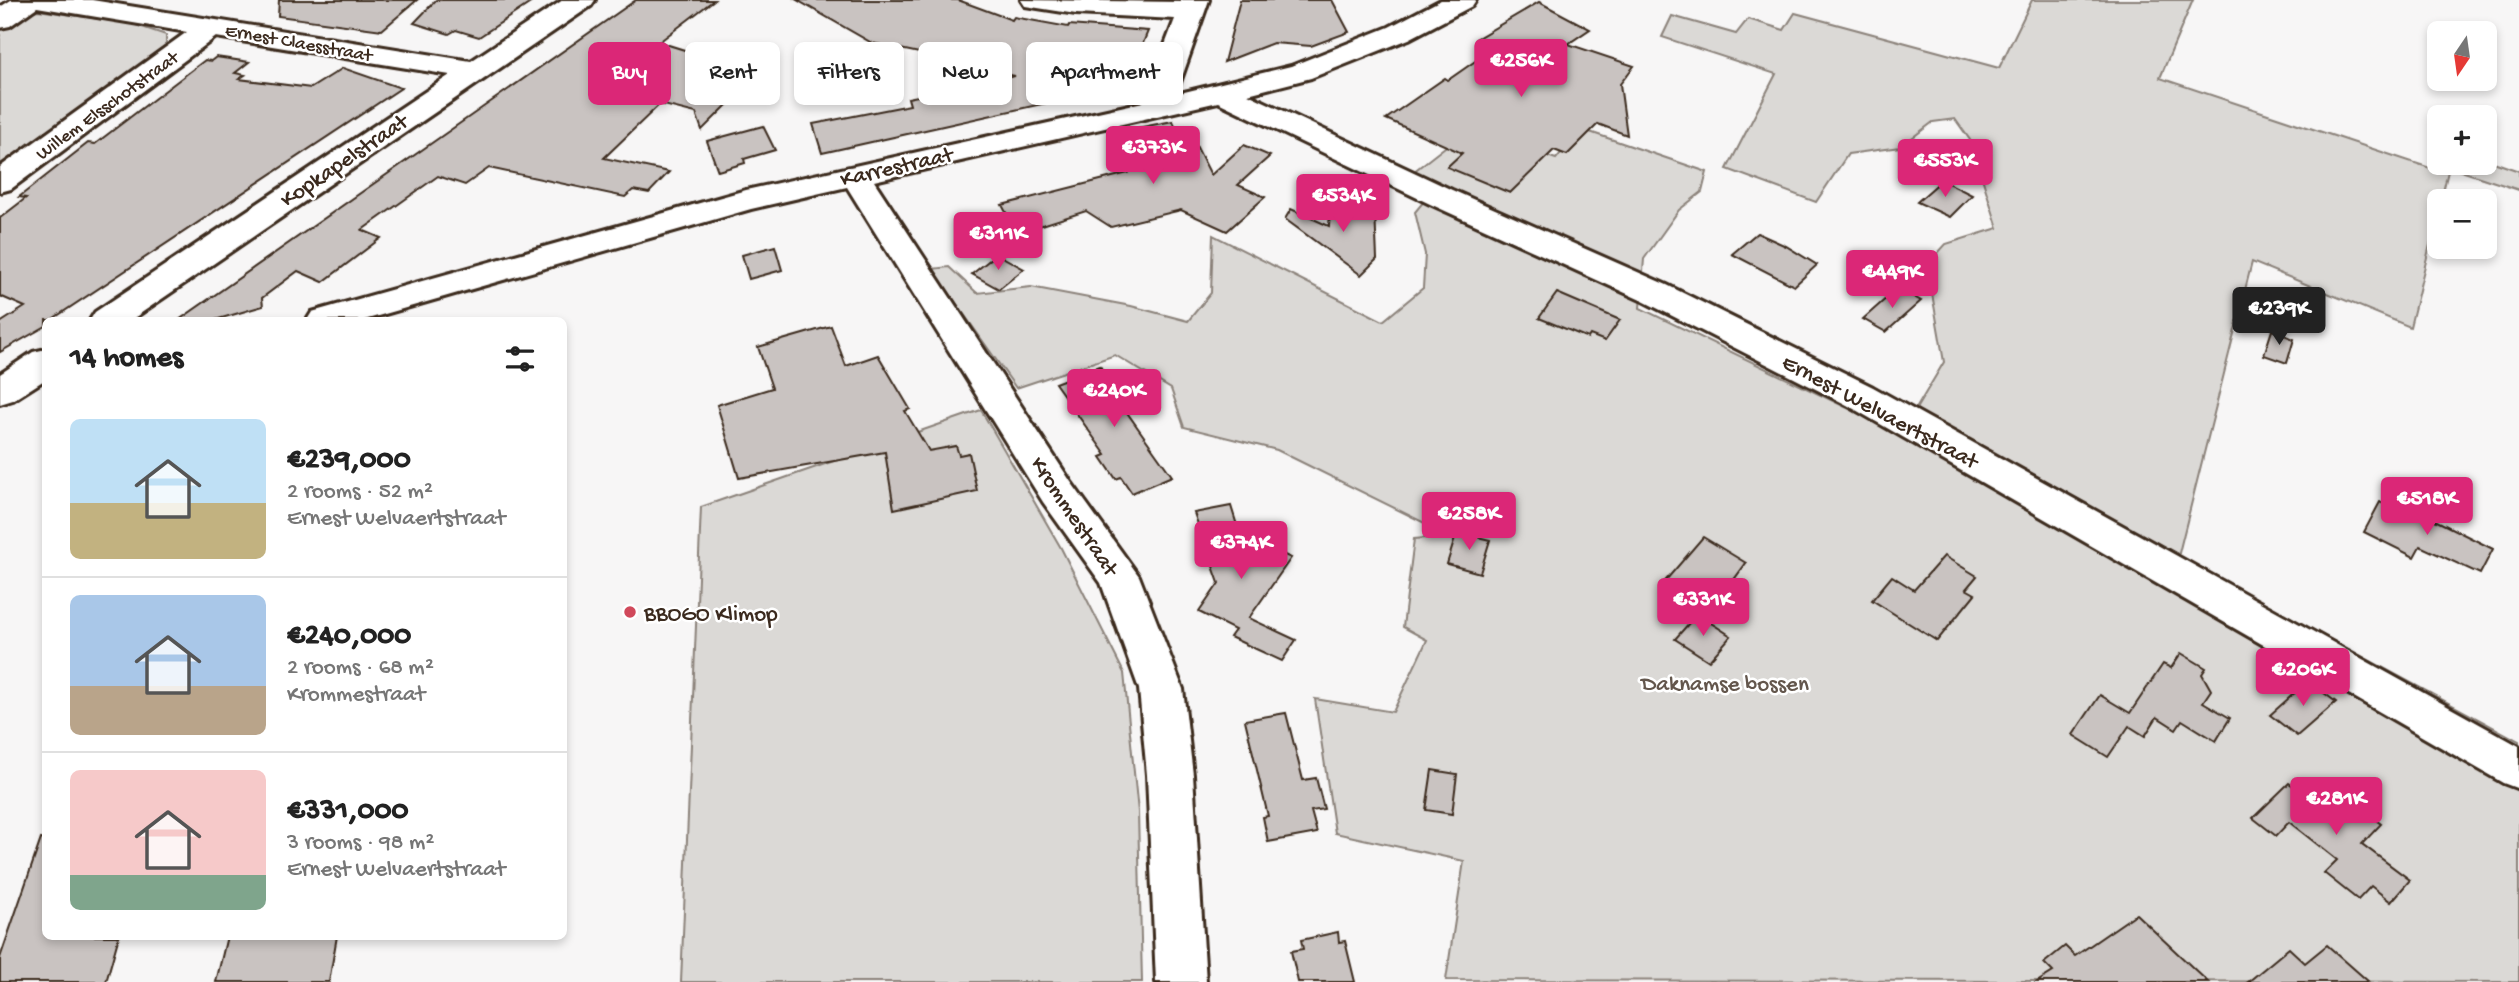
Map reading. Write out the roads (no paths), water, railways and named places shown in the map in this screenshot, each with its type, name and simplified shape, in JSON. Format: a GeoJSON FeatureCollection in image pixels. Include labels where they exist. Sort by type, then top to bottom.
{"type":"FeatureCollection","features":[{"type":"Feature","properties":{"kind":"street"},"geometry":{"type":"LineString","coordinates":[[0,20],[29,0]]}},
{"type":"Feature","properties":{"kind":"street","name":"Ernest Claesstraat"},"geometry":{"type":"LineString","coordinates":[[41,0],[474,70]]}},
{"type":"Feature","properties":{"kind":"street","name":"Kopkapelstraat"},"geometry":{"type":"LineString","coordinates":[[111,317],[581,0]]}},
{"type":"Feature","properties":{"kind":"street"},"geometry":{"type":"LineString","coordinates":[[1035,0],[1076,6],[1193,6],[1156,108]]}},
{"type":"Feature","properties":{"kind":"street","name":"Karrestraat"},"geometry":{"type":"LineString","coordinates":[[335,317],[746,200],[1156,108],[1301,72],[1399,33],[1462,0]]}},
{"type":"Feature","properties":{"kind":"street","name":"Willem Elsschotstraat"},"geometry":{"type":"LineString","coordinates":[[0,182],[212,26]]}},
{"type":"Feature","properties":{"kind":"street","name":"Ernest Welvaertstraat"},"geometry":{"type":"LineString","coordinates":[[1221,93],[1441,197],[1655,293],[1860,396],[2519,769]]}},
{"type":"Feature","properties":{"kind":"street","name":"Krommestraat"},"geometry":{"type":"LineString","coordinates":[[855,175],[1057,492],[1119,576],[1161,689],[1170,775],[1181,982]]}},
{"type":"Feature","properties":{"kind":"street"},"geometry":{"type":"LineString","coordinates":[[0,391],[42,364]]}},
{"type":"Feature","properties":{"kind":"place","name":"BBOGO Klimop"},"geometry":{"type":"Point","coordinates":[630,612]}},
{"type":"Feature","properties":{"kind":"park label","name":"Daknamse bossen"},"geometry":{"type":"Point","coordinates":[1725,682]}}]}
